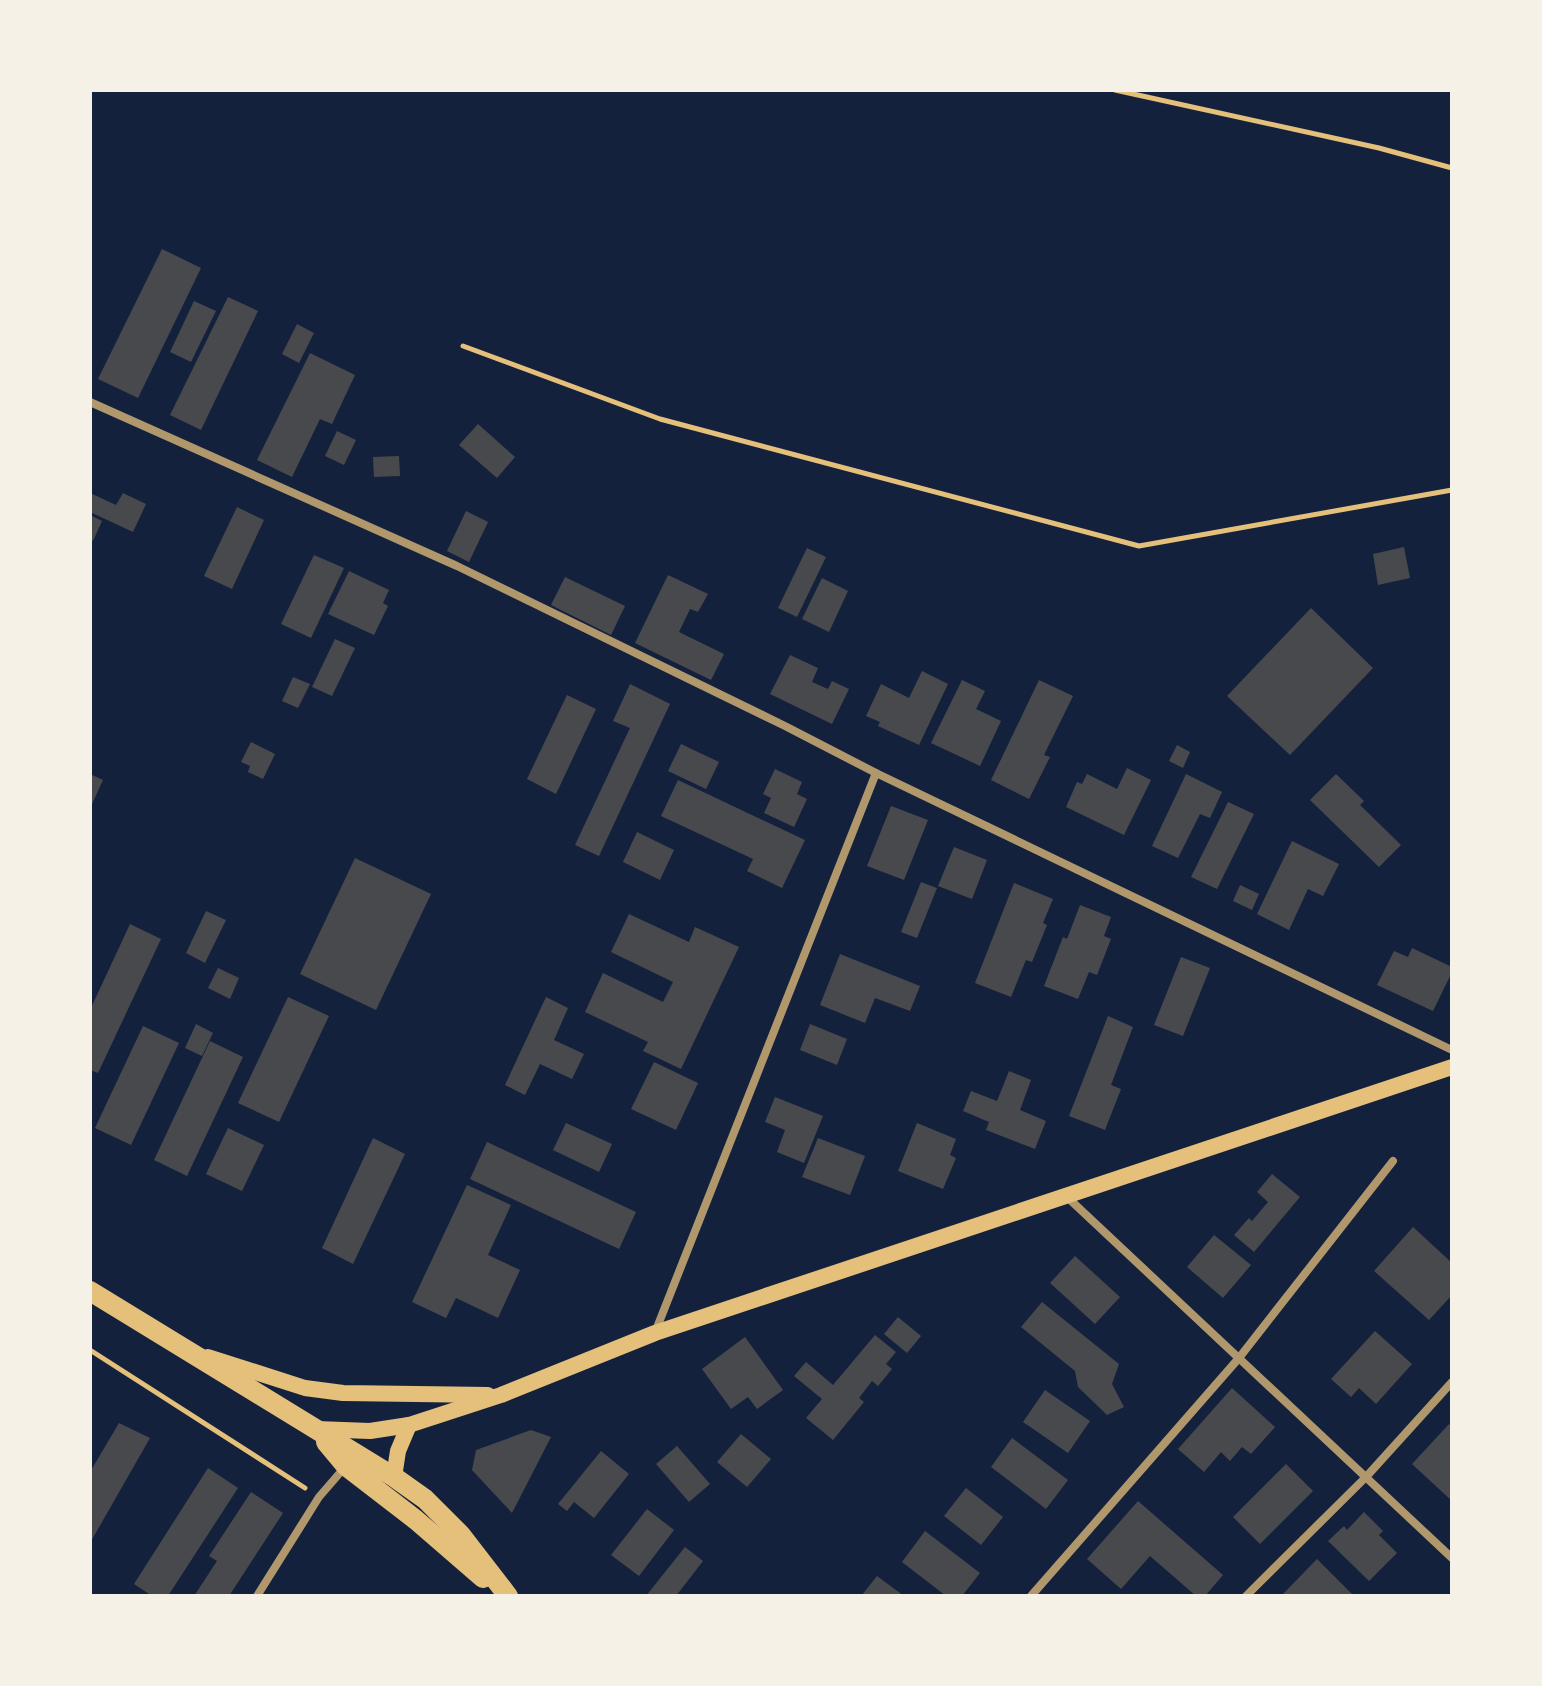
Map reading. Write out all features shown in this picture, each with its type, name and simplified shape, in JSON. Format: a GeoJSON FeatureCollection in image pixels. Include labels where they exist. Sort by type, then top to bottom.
{"type":"FeatureCollection","features":[{"type":"Feature","properties":{"kind":"main road"},"geometry":{"type":"LineString","coordinates":[[316,1429],[370,1431],[409,1425],[501,1395],[655,1333],[1452,1067]]}},
{"type":"Feature","properties":{"kind":"main road"},"geometry":{"type":"LineString","coordinates":[[90,1291],[425,1499],[461,1535],[506,1596]]}},
{"type":"Feature","properties":{"kind":"main road"},"geometry":{"type":"LineString","coordinates":[[192,1352],[305,1388],[343,1393],[501,1395]]}},
{"type":"Feature","properties":{"kind":"main road"},"geometry":{"type":"LineString","coordinates":[[394,1477],[398,1451],[409,1425]]}},
{"type":"Feature","properties":{"kind":"main road"},"geometry":{"type":"LineString","coordinates":[[316,1429],[346,1466],[506,1596]]}},
{"type":"Feature","properties":{"kind":"street"},"geometry":{"type":"LineString","coordinates":[[90,402],[457,566],[876,773],[1452,1050]]}},
{"type":"Feature","properties":{"kind":"street"},"geometry":{"type":"LineString","coordinates":[[655,1333],[876,773]]}},
{"type":"Feature","properties":{"kind":"street"},"geometry":{"type":"LineString","coordinates":[[1031,1596],[1239,1358],[1393,1161]]}},
{"type":"Feature","properties":{"kind":"street"},"geometry":{"type":"LineString","coordinates":[[1066,1196],[1452,1558]]}},
{"type":"Feature","properties":{"kind":"street"},"geometry":{"type":"LineString","coordinates":[[1246,1596],[1366,1477],[1452,1382]]}},
{"type":"Feature","properties":{"kind":"street"},"geometry":{"type":"LineString","coordinates":[[257,1596],[319,1497],[346,1466]]}},
{"type":"Feature","properties":{"kind":"path"},"geometry":{"type":"LineString","coordinates":[[1115,90],[1379,148],[1452,168]]}},
{"type":"Feature","properties":{"kind":"path"},"geometry":{"type":"LineString","coordinates":[[463,346],[660,419],[1139,546],[1452,490]]}},
{"type":"Feature","properties":{"kind":"path"},"geometry":{"type":"LineString","coordinates":[[90,1350],[319,1497]]}},
{"type":"Feature","properties":{"kind":"building"},"geometry":{"type":"Polygon","coordinates":[[[162,249],[201,268],[138,398],[98,379],[162,249]]]}},
{"type":"Feature","properties":{"kind":"building"},"geometry":{"type":"Polygon","coordinates":[[[228,297],[258,311],[201,430],[170,415],[228,297]]]}},
{"type":"Feature","properties":{"kind":"building"},"geometry":{"type":"Polygon","coordinates":[[[194,301],[216,311],[191,362],[170,352],[194,301]]]}},
{"type":"Feature","properties":{"kind":"building"},"geometry":{"type":"Polygon","coordinates":[[[297,324],[314,333],[299,363],[282,354],[297,324]]]}},
{"type":"Feature","properties":{"kind":"building"},"geometry":{"type":"Polygon","coordinates":[[[310,353],[355,375],[332,424],[320,419],[292,477],[257,460],[310,353]]]}},
{"type":"Feature","properties":{"kind":"building"},"geometry":{"type":"Polygon","coordinates":[[[478,424],[515,457],[497,478],[459,445],[478,424]]]}},
{"type":"Feature","properties":{"kind":"building"},"geometry":{"type":"Polygon","coordinates":[[[337,431],[356,440],[344,465],[325,456],[337,431]]]}},
{"type":"Feature","properties":{"kind":"building"},"geometry":{"type":"Polygon","coordinates":[[[399,456],[400,476],[374,477],[373,457],[399,456]]]}},
{"type":"Feature","properties":{"kind":"building"},"geometry":{"type":"Polygon","coordinates":[[[90,493],[116,505],[123,493],[146,504],[133,532],[90,512],[90,493]]]}},
{"type":"Feature","properties":{"kind":"building"},"geometry":{"type":"Polygon","coordinates":[[[237,507],[264,520],[232,589],[204,576],[237,507]]]}},
{"type":"Feature","properties":{"kind":"building"},"geometry":{"type":"Polygon","coordinates":[[[466,511],[488,522],[469,562],[447,551],[466,511]]]}},
{"type":"Feature","properties":{"kind":"building"},"geometry":{"type":"Polygon","coordinates":[[[90,515],[102,521],[93,541],[90,539],[90,515]]]}},
{"type":"Feature","properties":{"kind":"building"},"geometry":{"type":"Polygon","coordinates":[[[1404,547],[1410,578],[1378,585],[1373,554],[1404,547]]]}},
{"type":"Feature","properties":{"kind":"building"},"geometry":{"type":"Polygon","coordinates":[[[807,548],[826,557],[797,617],[778,608],[807,548]]]}},
{"type":"Feature","properties":{"kind":"building"},"geometry":{"type":"Polygon","coordinates":[[[314,555],[344,568],[311,638],[281,624],[314,555]]]}},
{"type":"Feature","properties":{"kind":"building"},"geometry":{"type":"Polygon","coordinates":[[[349,571],[389,590],[383,603],[388,606],[374,635],[328,614],[349,571]]]}},
{"type":"Feature","properties":{"kind":"building"},"geometry":{"type":"Polygon","coordinates":[[[668,575],[708,594],[698,612],[690,609],[679,632],[724,654],[711,680],[635,643],[668,575]]]}},
{"type":"Feature","properties":{"kind":"building"},"geometry":{"type":"Polygon","coordinates":[[[565,577],[625,606],[611,635],[551,605],[565,577]]]}},
{"type":"Feature","properties":{"kind":"building"},"geometry":{"type":"Polygon","coordinates":[[[822,578],[848,591],[829,632],[802,619],[822,578]]]}},
{"type":"Feature","properties":{"kind":"building"},"geometry":{"type":"Polygon","coordinates":[[[1311,608],[1373,668],[1290,755],[1227,696],[1311,608]]]}},
{"type":"Feature","properties":{"kind":"building"},"geometry":{"type":"Polygon","coordinates":[[[335,639],[355,648],[332,696],[312,687],[335,639]]]}},
{"type":"Feature","properties":{"kind":"building"},"geometry":{"type":"Polygon","coordinates":[[[790,655],[818,668],[812,682],[828,689],[832,681],[849,689],[832,724],[770,694],[790,655]]]}},
{"type":"Feature","properties":{"kind":"building"},"geometry":{"type":"Polygon","coordinates":[[[922,671],[948,684],[919,745],[878,726],[880,722],[866,716],[881,684],[909,698],[922,671]]]}},
{"type":"Feature","properties":{"kind":"building"},"geometry":{"type":"Polygon","coordinates":[[[293,677],[310,684],[298,708],[282,701],[293,677]]]}},
{"type":"Feature","properties":{"kind":"building"},"geometry":{"type":"Polygon","coordinates":[[[962,680],[985,691],[976,709],[1001,721],[980,766],[931,743],[962,680]]]}},
{"type":"Feature","properties":{"kind":"building"},"geometry":{"type":"Polygon","coordinates":[[[1039,680],[1073,696],[1044,755],[1050,757],[1029,799],[991,780],[1039,680]]]}},
{"type":"Feature","properties":{"kind":"building"},"geometry":{"type":"Polygon","coordinates":[[[630,684],[670,704],[599,856],[575,845],[630,728],[613,721],[630,684]]]}},
{"type":"Feature","properties":{"kind":"building"},"geometry":{"type":"Polygon","coordinates":[[[567,695],[596,709],[556,794],[527,779],[567,695]]]}},
{"type":"Feature","properties":{"kind":"building"},"geometry":{"type":"Polygon","coordinates":[[[251,742],[275,754],[263,779],[248,772],[250,766],[241,762],[251,742]]]}},
{"type":"Feature","properties":{"kind":"building"},"geometry":{"type":"Polygon","coordinates":[[[681,744],[719,762],[706,789],[668,771],[681,744]]]}},
{"type":"Feature","properties":{"kind":"building"},"geometry":{"type":"Polygon","coordinates":[[[1177,745],[1190,752],[1183,768],[1169,761],[1177,745]]]}},
{"type":"Feature","properties":{"kind":"building"},"geometry":{"type":"Polygon","coordinates":[[[1127,768],[1151,780],[1124,835],[1066,807],[1077,782],[1082,784],[1087,774],[1117,789],[1127,768]]]}},
{"type":"Feature","properties":{"kind":"building"},"geometry":{"type":"Polygon","coordinates":[[[775,769],[802,782],[797,794],[807,799],[794,827],[764,813],[771,798],[763,794],[775,769]]]}},
{"type":"Feature","properties":{"kind":"building"},"geometry":{"type":"Polygon","coordinates":[[[90,774],[103,780],[92,804],[90,803],[90,774]]]}},
{"type":"Feature","properties":{"kind":"building"},"geometry":{"type":"Polygon","coordinates":[[[1186,774],[1222,792],[1210,818],[1200,814],[1178,858],[1152,846],[1186,774]]]}},
{"type":"Feature","properties":{"kind":"building"},"geometry":{"type":"Polygon","coordinates":[[[1336,774],[1364,801],[1360,805],[1401,845],[1379,867],[1310,800],[1336,774]]]}},
{"type":"Feature","properties":{"kind":"building"},"geometry":{"type":"Polygon","coordinates":[[[678,780],[805,840],[782,888],[747,871],[753,859],[661,816],[678,780]]]}},
{"type":"Feature","properties":{"kind":"building"},"geometry":{"type":"Polygon","coordinates":[[[1228,802],[1254,814],[1217,889],[1191,877],[1228,802]]]}},
{"type":"Feature","properties":{"kind":"building"},"geometry":{"type":"Polygon","coordinates":[[[891,806],[928,820],[904,880],[867,866],[891,806]]]}},
{"type":"Feature","properties":{"kind":"building"},"geometry":{"type":"Polygon","coordinates":[[[637,832],[674,850],[660,880],[623,862],[637,832]]]}},
{"type":"Feature","properties":{"kind":"building"},"geometry":{"type":"Polygon","coordinates":[[[1292,841],[1339,864],[1323,896],[1308,889],[1289,930],[1257,914],[1292,841]]]}},
{"type":"Feature","properties":{"kind":"building"},"geometry":{"type":"Polygon","coordinates":[[[954,847],[987,860],[972,899],[938,886],[954,847]]]}},
{"type":"Feature","properties":{"kind":"building"},"geometry":{"type":"Polygon","coordinates":[[[355,858],[431,894],[376,1010],[300,974],[355,858]]]}},
{"type":"Feature","properties":{"kind":"building"},"geometry":{"type":"Polygon","coordinates":[[[921,882],[937,888],[917,938],[901,932],[921,882]]]}},
{"type":"Feature","properties":{"kind":"building"},"geometry":{"type":"Polygon","coordinates":[[[1014,883],[1053,899],[1043,923],[1047,925],[1032,962],[1026,960],[1011,997],[975,983],[1014,883]]]}},
{"type":"Feature","properties":{"kind":"building"},"geometry":{"type":"Polygon","coordinates":[[[1240,885],[1259,894],[1252,910],[1233,901],[1240,885]]]}},
{"type":"Feature","properties":{"kind":"building"},"geometry":{"type":"Polygon","coordinates":[[[1080,905],[1111,917],[1104,936],[1111,939],[1097,975],[1089,972],[1078,999],[1044,986],[1063,937],[1067,939],[1080,905]]]}},
{"type":"Feature","properties":{"kind":"building"},"geometry":{"type":"Polygon","coordinates":[[[206,911],[226,920],[205,963],[186,953],[206,911]]]}},
{"type":"Feature","properties":{"kind":"building"},"geometry":{"type":"Polygon","coordinates":[[[629,914],[689,942],[695,927],[739,947],[681,1069],[643,1051],[648,1042],[585,1012],[603,973],[663,1002],[673,982],[611,952],[629,914]]]}},
{"type":"Feature","properties":{"kind":"building"},"geometry":{"type":"Polygon","coordinates":[[[130,924],[161,939],[98,1073],[90,1070],[90,1010],[130,924]]]}},
{"type":"Feature","properties":{"kind":"building"},"geometry":{"type":"Polygon","coordinates":[[[1412,948],[1452,967],[1433,1011],[1377,985],[1394,951],[1408,957],[1412,948]]]}},
{"type":"Feature","properties":{"kind":"building"},"geometry":{"type":"Polygon","coordinates":[[[840,954],[920,986],[910,1011],[875,998],[865,1023],[820,1005],[840,954]]]}},
{"type":"Feature","properties":{"kind":"building"},"geometry":{"type":"Polygon","coordinates":[[[1181,957],[1210,968],[1183,1036],[1154,1025],[1181,957]]]}},
{"type":"Feature","properties":{"kind":"building"},"geometry":{"type":"Polygon","coordinates":[[[218,968],[239,978],[230,999],[208,988],[218,968]]]}},
{"type":"Feature","properties":{"kind":"building"},"geometry":{"type":"Polygon","coordinates":[[[288,997],[329,1016],[279,1122],[238,1103],[288,997]]]}},
{"type":"Feature","properties":{"kind":"building"},"geometry":{"type":"Polygon","coordinates":[[[546,997],[568,1008],[554,1040],[584,1054],[572,1079],[540,1064],[525,1095],[505,1085],[546,997]]]}},
{"type":"Feature","properties":{"kind":"building"},"geometry":{"type":"Polygon","coordinates":[[[1108,1016],[1133,1027],[1111,1085],[1121,1089],[1105,1130],[1069,1116],[1108,1016]]]}},
{"type":"Feature","properties":{"kind":"building"},"geometry":{"type":"Polygon","coordinates":[[[196,1024],[213,1033],[202,1056],[185,1048],[196,1024]]]}},
{"type":"Feature","properties":{"kind":"building"},"geometry":{"type":"Polygon","coordinates":[[[810,1024],[847,1039],[837,1065],[800,1050],[810,1024]]]}},
{"type":"Feature","properties":{"kind":"building"},"geometry":{"type":"Polygon","coordinates":[[[143,1026],[179,1043],[131,1145],[95,1128],[143,1026]]]}},
{"type":"Feature","properties":{"kind":"building"},"geometry":{"type":"Polygon","coordinates":[[[210,1041],[243,1057],[187,1176],[154,1160],[210,1041]]]}},
{"type":"Feature","properties":{"kind":"building"},"geometry":{"type":"Polygon","coordinates":[[[654,1062],[698,1083],[676,1130],[631,1109],[654,1062]]]}},
{"type":"Feature","properties":{"kind":"building"},"geometry":{"type":"Polygon","coordinates":[[[1009,1071],[1031,1080],[1020,1110],[1046,1121],[1035,1149],[986,1130],[989,1122],[963,1111],[971,1091],[997,1101],[1009,1071]]]}},
{"type":"Feature","properties":{"kind":"building"},"geometry":{"type":"Polygon","coordinates":[[[775,1097],[823,1116],[804,1163],[777,1152],[785,1130],[765,1122],[775,1097]]]}},
{"type":"Feature","properties":{"kind":"building"},"geometry":{"type":"Polygon","coordinates":[[[566,1123],[612,1144],[599,1172],[553,1150],[566,1123]]]}},
{"type":"Feature","properties":{"kind":"building"},"geometry":{"type":"Polygon","coordinates":[[[917,1123],[956,1139],[950,1155],[956,1158],[943,1189],[898,1171],[917,1123]]]}},
{"type":"Feature","properties":{"kind":"building"},"geometry":{"type":"Polygon","coordinates":[[[228,1128],[264,1145],[242,1191],[206,1174],[228,1128]]]}},
{"type":"Feature","properties":{"kind":"building"},"geometry":{"type":"Polygon","coordinates":[[[373,1138],[405,1154],[353,1264],[322,1248],[373,1138]]]}},
{"type":"Feature","properties":{"kind":"building"},"geometry":{"type":"Polygon","coordinates":[[[818,1138],[865,1156],[850,1195],[802,1177],[818,1138]]]}},
{"type":"Feature","properties":{"kind":"building"},"geometry":{"type":"Polygon","coordinates":[[[487,1142],[636,1212],[619,1249],[470,1179],[487,1142]]]}},
{"type":"Feature","properties":{"kind":"building"},"geometry":{"type":"Polygon","coordinates":[[[1272,1174],[1300,1197],[1254,1252],[1234,1235],[1249,1218],[1252,1221],[1268,1202],[1257,1192],[1272,1174]]]}},
{"type":"Feature","properties":{"kind":"building"},"geometry":{"type":"Polygon","coordinates":[[[467,1185],[511,1205],[488,1255],[520,1270],[498,1318],[456,1298],[446,1318],[412,1302],[467,1185]]]}},
{"type":"Feature","properties":{"kind":"building"},"geometry":{"type":"Polygon","coordinates":[[[1413,1227],[1452,1263],[1452,1295],[1429,1320],[1374,1271],[1413,1227]]]}},
{"type":"Feature","properties":{"kind":"building"},"geometry":{"type":"Polygon","coordinates":[[[1214,1235],[1251,1265],[1223,1298],[1187,1267],[1214,1235]]]}},
{"type":"Feature","properties":{"kind":"building"},"geometry":{"type":"Polygon","coordinates":[[[1075,1256],[1120,1297],[1095,1324],[1050,1283],[1075,1256]]]}},
{"type":"Feature","properties":{"kind":"building"},"geometry":{"type":"Polygon","coordinates":[[[1042,1302],[1119,1364],[1112,1384],[1124,1407],[1107,1415],[1078,1387],[1075,1371],[1021,1327],[1042,1302]]]}},
{"type":"Feature","properties":{"kind":"building"},"geometry":{"type":"Polygon","coordinates":[[[898,1317],[921,1336],[907,1353],[884,1334],[898,1317]]]}},
{"type":"Feature","properties":{"kind":"building"},"geometry":{"type":"Polygon","coordinates":[[[1375,1331],[1412,1364],[1376,1404],[1359,1388],[1351,1397],[1331,1379],[1375,1331]]]}},
{"type":"Feature","properties":{"kind":"building"},"geometry":{"type":"Polygon","coordinates":[[[875,1335],[896,1352],[886,1364],[892,1369],[878,1386],[872,1381],[859,1398],[864,1402],[833,1440],[806,1418],[822,1399],[794,1376],[806,1362],[833,1385],[875,1335]]]}},
{"type":"Feature","properties":{"kind":"building"},"geometry":{"type":"Polygon","coordinates":[[[745,1337],[783,1390],[757,1409],[748,1397],[731,1409],[702,1369],[745,1337]]]}},
{"type":"Feature","properties":{"kind":"building"},"geometry":{"type":"Polygon","coordinates":[[[1232,1388],[1275,1427],[1251,1454],[1242,1447],[1230,1461],[1221,1452],[1204,1472],[1178,1449],[1232,1388]]]}},
{"type":"Feature","properties":{"kind":"building"},"geometry":{"type":"Polygon","coordinates":[[[1045,1390],[1090,1421],[1068,1453],[1023,1422],[1045,1390]]]}},
{"type":"Feature","properties":{"kind":"building"},"geometry":{"type":"Polygon","coordinates":[[[119,1423],[150,1438],[90,1543],[90,1472],[119,1423]]]}},
{"type":"Feature","properties":{"kind":"building"},"geometry":{"type":"Polygon","coordinates":[[[1449,1424],[1452,1427],[1452,1501],[1412,1464],[1449,1424]]]}},
{"type":"Feature","properties":{"kind":"building"},"geometry":{"type":"Polygon","coordinates":[[[531,1430],[551,1437],[512,1513],[472,1470],[476,1450],[531,1430]]]}},
{"type":"Feature","properties":{"kind":"building"},"geometry":{"type":"Polygon","coordinates":[[[741,1434],[771,1459],[747,1487],[717,1462],[741,1434]]]}},
{"type":"Feature","properties":{"kind":"building"},"geometry":{"type":"Polygon","coordinates":[[[1012,1438],[1068,1480],[1046,1509],[991,1467],[1012,1438]]]}},
{"type":"Feature","properties":{"kind":"building"},"geometry":{"type":"Polygon","coordinates":[[[677,1446],[710,1484],[689,1502],[656,1464],[677,1446]]]}},
{"type":"Feature","properties":{"kind":"building"},"geometry":{"type":"Polygon","coordinates":[[[601,1451],[629,1474],[594,1518],[574,1502],[567,1511],[558,1504],[601,1451]]]}},
{"type":"Feature","properties":{"kind":"building"},"geometry":{"type":"Polygon","coordinates":[[[1286,1464],[1313,1491],[1260,1544],[1233,1517],[1286,1464]]]}},
{"type":"Feature","properties":{"kind":"building"},"geometry":{"type":"Polygon","coordinates":[[[208,1468],[238,1488],[168,1596],[152,1596],[134,1584],[208,1468]]]}},
{"type":"Feature","properties":{"kind":"building"},"geometry":{"type":"Polygon","coordinates":[[[966,1488],[1003,1517],[981,1545],[944,1516],[966,1488]]]}},
{"type":"Feature","properties":{"kind":"building"},"geometry":{"type":"Polygon","coordinates":[[[251,1492],[283,1513],[229,1596],[194,1596],[217,1561],[209,1556],[251,1492]]]}},
{"type":"Feature","properties":{"kind":"building"},"geometry":{"type":"Polygon","coordinates":[[[1138,1501],[1223,1575],[1205,1596],[1196,1596],[1150,1556],[1121,1589],[1087,1559],[1138,1501]]]}},
{"type":"Feature","properties":{"kind":"building"},"geometry":{"type":"Polygon","coordinates":[[[647,1509],[674,1530],[639,1576],[611,1555],[647,1509]]]}},
{"type":"Feature","properties":{"kind":"building"},"geometry":{"type":"Polygon","coordinates":[[[1364,1512],[1383,1531],[1379,1535],[1397,1553],[1369,1581],[1328,1541],[1344,1526],[1347,1530],[1364,1512]]]}},
{"type":"Feature","properties":{"kind":"building"},"geometry":{"type":"Polygon","coordinates":[[[925,1531],[980,1573],[962,1596],[946,1596],[902,1562],[925,1531]]]}},
{"type":"Feature","properties":{"kind":"building"},"geometry":{"type":"Polygon","coordinates":[[[685,1547],[703,1561],[676,1596],[646,1596],[685,1547]]]}},
{"type":"Feature","properties":{"kind":"building"},"geometry":{"type":"Polygon","coordinates":[[[1317,1559],[1354,1596],[1283,1594],[1317,1559]]]}},
{"type":"Feature","properties":{"kind":"building"},"geometry":{"type":"Polygon","coordinates":[[[877,1576],[904,1596],[862,1595],[877,1576]]]}}]}
